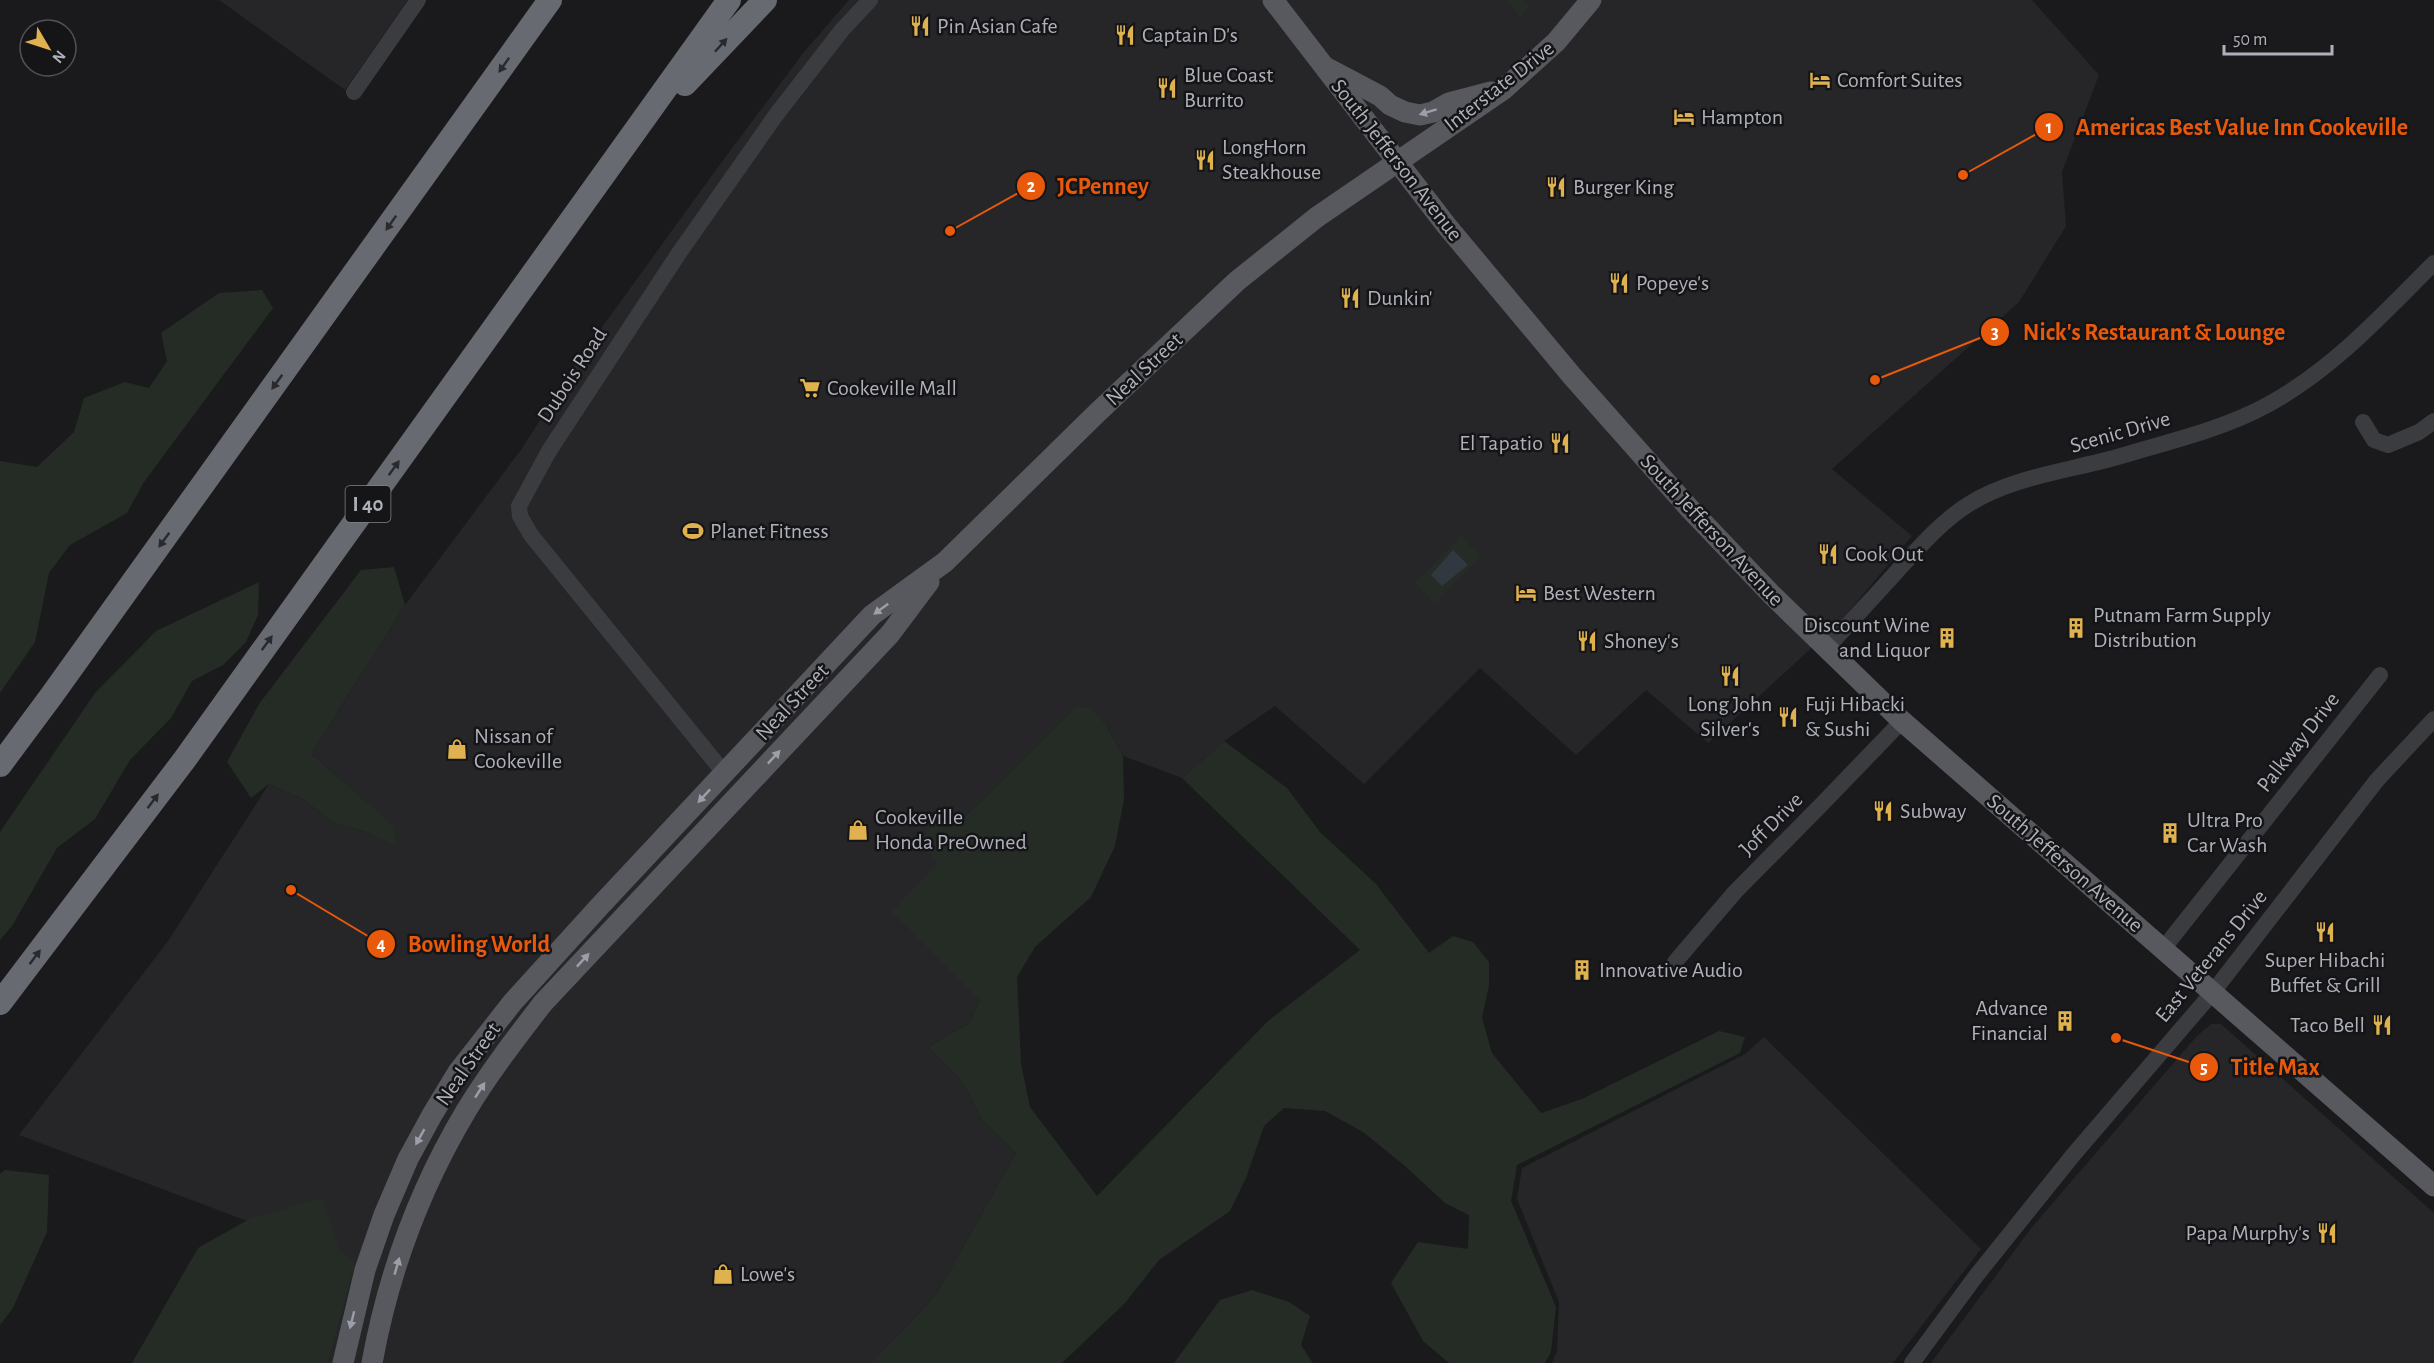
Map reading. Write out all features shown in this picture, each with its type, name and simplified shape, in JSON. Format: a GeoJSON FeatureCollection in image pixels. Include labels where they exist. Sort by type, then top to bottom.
{"type":"FeatureCollection","features":[{"type":"Feature","properties":{"kind":"highway"},"geometry":{"type":"LineString","coordinates":[[0,765],[87,647],[548,0]]}},
{"type":"Feature","properties":{"kind":"highway","name":"I 40"},"geometry":{"type":"LineString","coordinates":[[0,1004],[185,759],[729,0]]}},
{"type":"Feature","properties":{"kind":"highway"},"geometry":{"type":"LineString","coordinates":[[611,166],[765,0]]}},
{"type":"Feature","properties":{"kind":"main road","name":"South Jefferson Avenue"},"geometry":{"type":"LineString","coordinates":[[1273,0],[1460,241],[1629,442],[1696,516],[1826,649],[1902,721],[2434,1186]]}},
{"type":"Feature","properties":{"kind":"main road","name":"Interstate Drive"},"geometry":{"type":"LineString","coordinates":[[1397,162],[1504,88],[1556,42],[1591,0]]}},
{"type":"Feature","properties":{"kind":"main road"},"geometry":{"type":"LineString","coordinates":[[1323,66],[1380,96],[1390,105],[1420,116],[1449,103],[1504,88]]}},
{"type":"Feature","properties":{"kind":"main road","name":"Neal Street"},"geometry":{"type":"LineString","coordinates":[[372,1363],[378,1330],[399,1257],[430,1178],[466,1112],[499,1060],[543,1003],[890,634],[945,562],[1097,413],[1237,281],[1317,217],[1397,162]]}},
{"type":"Feature","properties":{"kind":"main road","name":"Neal Street"},"geometry":{"type":"LineString","coordinates":[[343,1363],[365,1270],[384,1215],[408,1159],[458,1072],[519,994],[872,615],[945,562]]}},
{"type":"Feature","properties":{"kind":"street"},"geometry":{"type":"LineString","coordinates":[[354,92],[418,0]]}},
{"type":"Feature","properties":{"kind":"street","name":"Dubois Road"},"geometry":{"type":"LineString","coordinates":[[725,774],[531,535],[520,516],[519,506],[559,435],[678,253],[776,115],[842,30],[870,0]]}},
{"type":"Feature","properties":{"kind":"street","name":"Scenic Drive"},"geometry":{"type":"LineString","coordinates":[[1826,649],[1928,538],[1969,504],[2014,483],[2099,463],[2173,441],[2234,421],[2269,404],[2339,355],[2434,263]]}},
{"type":"Feature","properties":{"kind":"street"},"geometry":{"type":"LineString","coordinates":[[2363,422],[2374,440],[2388,445],[2419,432],[2434,422]]}},
{"type":"Feature","properties":{"kind":"street","name":"Palkway Drive"},"geometry":{"type":"LineString","coordinates":[[2163,949],[2380,675]]}},
{"type":"Feature","properties":{"kind":"street","name":"East Veterans Drive"},"geometry":{"type":"LineString","coordinates":[[1912,1363],[1976,1276],[2074,1154],[2213,992],[2377,780],[2434,719]]}},
{"type":"Feature","properties":{"kind":"street","name":"Joff Drive"},"geometry":{"type":"LineString","coordinates":[[1675,962],[1735,892],[1902,721]]}},
{"type":"Feature","properties":{"kind":"shaded area"},"geometry":{"type":"Polygon","coordinates":[[[219,0],[408,0],[345,90],[219,0]]]}},
{"type":"Feature","properties":{"kind":"shaded area"},"geometry":{"type":"Polygon","coordinates":[[[849,0],[2032,0],[2099,75],[2062,172],[2066,226],[2019,302],[1832,469],[1912,536],[1841,621],[1708,743],[1646,690],[1576,755],[1480,668],[1364,784],[1275,706],[1224,741],[1182,778],[1123,756],[1107,727],[1075,707],[971,811],[952,826],[934,824],[951,970],[980,1001],[969,1023],[928,1047],[962,1081],[982,1120],[1016,1153],[936,1295],[871,1363],[328,1363],[356,1262],[19,1135],[168,941],[269,784],[303,799],[334,823],[366,832],[398,845],[392,825],[311,754],[405,605],[523,447],[576,363],[804,52],[849,0]]]}},
{"type":"Feature","properties":{"kind":"shaded area"},"geometry":{"type":"Polygon","coordinates":[[[1507,0],[1524,0],[1530,5],[1521,18],[1507,0]]]}},
{"type":"Feature","properties":{"kind":"shaded area"},"geometry":{"type":"Polygon","coordinates":[[[262,290],[273,308],[144,482],[127,513],[70,545],[49,573],[35,642],[0,693],[0,461],[37,467],[74,432],[84,398],[125,382],[149,388],[167,361],[161,333],[219,293],[262,290]]]}},
{"type":"Feature","properties":{"kind":"shaded area"},"geometry":{"type":"Polygon","coordinates":[[[1461,536],[1481,557],[1434,603],[1415,583],[1461,536]]]}},
{"type":"Feature","properties":{"kind":"shaded area"},"geometry":{"type":"Polygon","coordinates":[[[1453,550],[1468,565],[1442,586],[1431,575],[1453,550]]]}},
{"type":"Feature","properties":{"kind":"shaded area"},"geometry":{"type":"Polygon","coordinates":[[[394,567],[405,605],[311,754],[393,825],[398,846],[366,832],[334,823],[303,799],[269,784],[251,798],[227,762],[259,704],[361,570],[394,567]]]}},
{"type":"Feature","properties":{"kind":"shaded area"},"geometry":{"type":"Polygon","coordinates":[[[259,582],[258,615],[246,642],[223,665],[192,681],[171,718],[130,760],[95,819],[57,848],[12,926],[0,940],[0,832],[95,693],[156,631],[259,582]]]}},
{"type":"Feature","properties":{"kind":"shaded area"},"geometry":{"type":"Polygon","coordinates":[[[1075,707],[1092,709],[1107,727],[1123,756],[1124,799],[1115,846],[1091,897],[1035,947],[1017,977],[1021,1064],[1030,1107],[1097,1196],[1268,1021],[1360,950],[1182,778],[1224,741],[1287,788],[1320,832],[1376,884],[1429,953],[1453,936],[1473,942],[1489,962],[1489,985],[1482,1018],[1492,1053],[1541,1113],[1582,1099],[1719,1031],[1745,1037],[1740,1053],[1517,1165],[1511,1201],[1556,1307],[1551,1352],[1545,1363],[1449,1363],[1423,1341],[1391,1283],[1418,1242],[1468,1249],[1469,1215],[1445,1203],[1363,1132],[1325,1111],[1284,1108],[1264,1126],[1246,1178],[1230,1211],[1159,1260],[1125,1303],[1062,1363],[871,1363],[936,1295],[1016,1153],[982,1120],[962,1081],[928,1047],[969,1023],[980,1001],[892,912],[937,863],[920,842],[934,823],[952,826],[971,811],[1075,707]]]}},
{"type":"Feature","properties":{"kind":"shaded area"},"geometry":{"type":"Polygon","coordinates":[[[2211,1024],[2221,1024],[2434,1213],[2434,1363],[1931,1363],[2032,1227],[2196,1037],[2211,1024]]]}},
{"type":"Feature","properties":{"kind":"shaded area"},"geometry":{"type":"Polygon","coordinates":[[[1764,1037],[1981,1249],[1893,1363],[1552,1363],[1557,1351],[1559,1302],[1517,1199],[1522,1168],[1745,1054],[1764,1037]]]}},
{"type":"Feature","properties":{"kind":"shaded area"},"geometry":{"type":"Polygon","coordinates":[[[5,1170],[49,1175],[47,1232],[13,1308],[0,1325],[0,1174],[5,1170]]]}},
{"type":"Feature","properties":{"kind":"shaded area"},"geometry":{"type":"Polygon","coordinates":[[[323,1198],[339,1250],[356,1262],[328,1363],[132,1363],[198,1248],[251,1218],[323,1198]]]}},
{"type":"Feature","properties":{"kind":"shaded area"},"geometry":{"type":"Polygon","coordinates":[[[1252,1290],[1289,1302],[1310,1316],[1301,1345],[1313,1363],[1174,1363],[1220,1300],[1252,1290]]]}},
{"type":"Feature","properties":{"kind":"place","name":"Pin Asian Cafe"},"geometry":{"type":"Point","coordinates":[920,26]}},
{"type":"Feature","properties":{"kind":"place","name":"Captain D's"},"geometry":{"type":"Point","coordinates":[1125,35]}},
{"type":"Feature","properties":{"kind":"place","name":"Comfort Suites"},"geometry":{"type":"Point","coordinates":[1820,80]}},
{"type":"Feature","properties":{"kind":"place","name":"Blue Coast Burrito"},"geometry":{"type":"Point","coordinates":[1167,88]}},
{"type":"Feature","properties":{"kind":"place","name":"Hampton"},"geometry":{"type":"Point","coordinates":[1684,117]}},
{"type":"Feature","properties":{"kind":"place","name":"LongHorn Steakhouse"},"geometry":{"type":"Point","coordinates":[1205,160]}},
{"type":"Feature","properties":{"kind":"place","name":"Americas Best Value Inn Cookeville"},"geometry":{"type":"Point","coordinates":[1963,175]}},
{"type":"Feature","properties":{"kind":"place","name":"Burger King"},"geometry":{"type":"Point","coordinates":[1556,187]}},
{"type":"Feature","properties":{"kind":"place","name":"JCPenney"},"geometry":{"type":"Point","coordinates":[950,231]}},
{"type":"Feature","properties":{"kind":"place","name":"Popeye's"},"geometry":{"type":"Point","coordinates":[1619,283]}},
{"type":"Feature","properties":{"kind":"place","name":"Dunkin'"},"geometry":{"type":"Point","coordinates":[1350,298]}},
{"type":"Feature","properties":{"kind":"place","name":"Nick's Restaurant & Lounge"},"geometry":{"type":"Point","coordinates":[1875,380]}},
{"type":"Feature","properties":{"kind":"place","name":"Cookeville Mall"},"geometry":{"type":"Point","coordinates":[810,388]}},
{"type":"Feature","properties":{"kind":"place","name":"El Tapatio"},"geometry":{"type":"Point","coordinates":[1560,443]}},
{"type":"Feature","properties":{"kind":"place","name":"Planet Fitness"},"geometry":{"type":"Point","coordinates":[693,531]}},
{"type":"Feature","properties":{"kind":"place","name":"Cook Out"},"geometry":{"type":"Point","coordinates":[1828,554]}},
{"type":"Feature","properties":{"kind":"place","name":"Best Western"},"geometry":{"type":"Point","coordinates":[1526,593]}},
{"type":"Feature","properties":{"kind":"place","name":"Putnam Farm Supply Distribution"},"geometry":{"type":"Point","coordinates":[2076,628]}},
{"type":"Feature","properties":{"kind":"place","name":"Discount Wine and Liquor"},"geometry":{"type":"Point","coordinates":[1947,638]}},
{"type":"Feature","properties":{"kind":"place","name":"Shoney's"},"geometry":{"type":"Point","coordinates":[1587,641]}},
{"type":"Feature","properties":{"kind":"place","name":"Long John Silver's"},"geometry":{"type":"Point","coordinates":[1730,676]}},
{"type":"Feature","properties":{"kind":"place","name":"Fuji Hibacki & Sushi"},"geometry":{"type":"Point","coordinates":[1788,717]}},
{"type":"Feature","properties":{"kind":"place","name":"Nissan of Cookeville"},"geometry":{"type":"Point","coordinates":[457,749]}},
{"type":"Feature","properties":{"kind":"place","name":"Subway"},"geometry":{"type":"Point","coordinates":[1883,811]}},
{"type":"Feature","properties":{"kind":"place","name":"Cookeville Honda PreOwned"},"geometry":{"type":"Point","coordinates":[858,830]}},
{"type":"Feature","properties":{"kind":"place","name":"Ultra Pro Car Wash"},"geometry":{"type":"Point","coordinates":[2170,833]}},
{"type":"Feature","properties":{"kind":"place","name":"Bowling World"},"geometry":{"type":"Point","coordinates":[291,890]}},
{"type":"Feature","properties":{"kind":"place","name":"Super Hibachi Buffet & Grill"},"geometry":{"type":"Point","coordinates":[2325,932]}},
{"type":"Feature","properties":{"kind":"place","name":"Innovative Audio"},"geometry":{"type":"Point","coordinates":[1582,970]}},
{"type":"Feature","properties":{"kind":"place","name":"Advance Financial"},"geometry":{"type":"Point","coordinates":[2065,1021]}},
{"type":"Feature","properties":{"kind":"place","name":"Taco Bell"},"geometry":{"type":"Point","coordinates":[2382,1025]}},
{"type":"Feature","properties":{"kind":"place","name":"Title Max"},"geometry":{"type":"Point","coordinates":[2116,1038]}},
{"type":"Feature","properties":{"kind":"place","name":"Papa Murphy's"},"geometry":{"type":"Point","coordinates":[2327,1233]}},
{"type":"Feature","properties":{"kind":"place","name":"Lowe's"},"geometry":{"type":"Point","coordinates":[723,1274]}}]}
